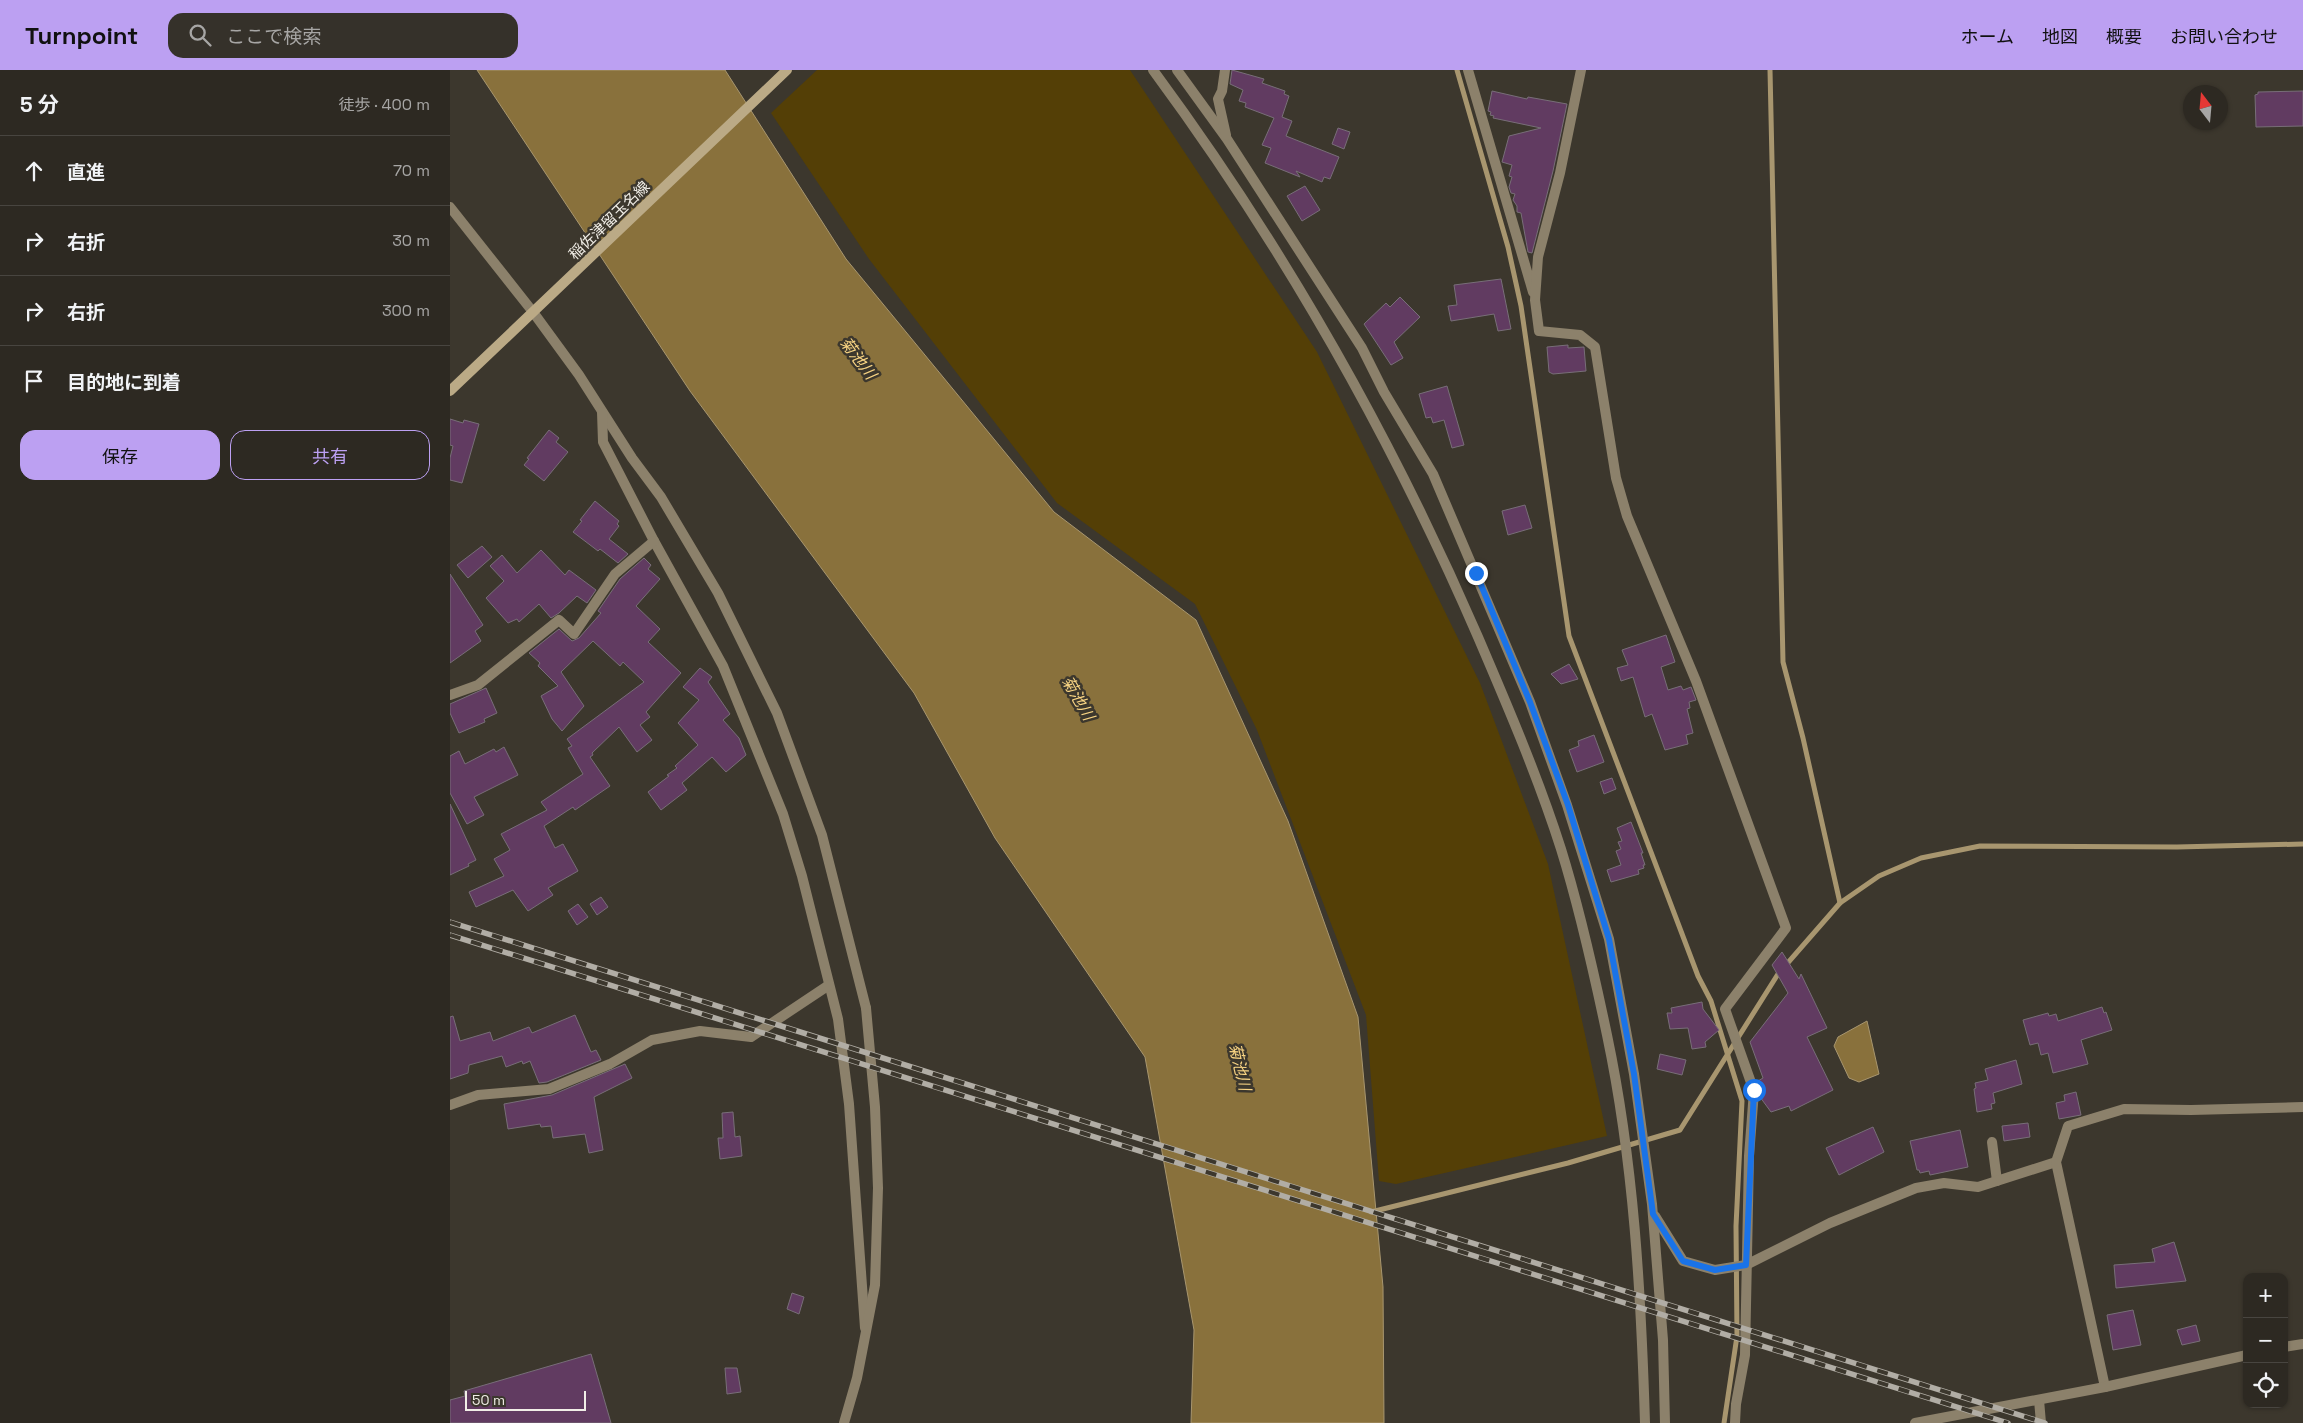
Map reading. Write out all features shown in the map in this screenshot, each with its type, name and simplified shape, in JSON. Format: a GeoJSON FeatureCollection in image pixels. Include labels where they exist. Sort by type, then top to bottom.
{"type":"FeatureCollection","features":[{"type":"Feature","properties":{"kind":"main road","name":"稲佐津留玉名線"},"geometry":{"type":"LineString","coordinates":[[450,391],[788,70]]}},
{"type":"Feature","properties":{"kind":"street"},"geometry":{"type":"LineString","coordinates":[[1153,70],[1223,168],[1326,331],[1380,430],[1439,546],[1518,730],[1561,850],[1587,945],[1608,1039],[1623,1127],[1634,1220],[1643,1342],[1645,1423]]}},
{"type":"Feature","properties":{"kind":"street"},"geometry":{"type":"LineString","coordinates":[[1177,70],[1227,139],[1362,348],[1384,392],[1433,474],[1530,702],[1568,805],[1609,939],[1634,1074],[1653,1214],[1664,1340],[1665,1423]]}},
{"type":"Feature","properties":{"kind":"street"},"geometry":{"type":"LineString","coordinates":[[1225,70],[1222,91],[1218,99],[1227,139]]}},
{"type":"Feature","properties":{"kind":"street"},"geometry":{"type":"LineString","coordinates":[[1468,70],[1535,300],[1539,331],[1580,335],[1595,347],[1616,478],[1627,516],[1696,681],[1786,928],[1725,1009],[1754,1090],[1746,1265],[1745,1355],[1736,1404],[1736,1423]]}},
{"type":"Feature","properties":{"kind":"street"},"geometry":{"type":"LineString","coordinates":[[1535,300],[1538,256],[1560,173],[1581,70]]}},
{"type":"Feature","properties":{"kind":"street"},"geometry":{"type":"LineString","coordinates":[[450,207],[533,312],[661,497],[718,593],[777,714],[822,835],[866,1008],[875,1107],[878,1188],[875,1285],[857,1378],[844,1423]]}},
{"type":"Feature","properties":{"kind":"street"},"geometry":{"type":"LineString","coordinates":[[602,412],[603,442],[654,541],[723,666],[783,814],[802,876],[838,1019],[849,1104],[866,1335]]}},
{"type":"Feature","properties":{"kind":"street"},"geometry":{"type":"LineString","coordinates":[[450,696],[478,685],[559,620],[574,634],[615,574],[654,541]]}},
{"type":"Feature","properties":{"kind":"street"},"geometry":{"type":"LineString","coordinates":[[450,1105],[478,1095],[549,1089],[610,1064],[652,1040],[700,1031],[751,1037],[829,985]]}},
{"type":"Feature","properties":{"kind":"street"},"geometry":{"type":"LineString","coordinates":[[2105,1387],[2056,1162],[2068,1126],[2124,1108],[2191,1110],[2303,1108]]}},
{"type":"Feature","properties":{"kind":"street"},"geometry":{"type":"LineString","coordinates":[[1992,1142],[1997,1181]]}},
{"type":"Feature","properties":{"kind":"street"},"geometry":{"type":"LineString","coordinates":[[1653,1214],[1683,1261],[1715,1270],[1746,1265],[1830,1223],[1916,1188],[1944,1183],[1978,1187],[2056,1162]]}},
{"type":"Feature","properties":{"kind":"street"},"geometry":{"type":"LineString","coordinates":[[2288,1346],[2303,1344]]}},
{"type":"Feature","properties":{"kind":"street"},"geometry":{"type":"LineString","coordinates":[[1915,1423],[2105,1387],[2243,1356]]}},
{"type":"Feature","properties":{"kind":"street"},"geometry":{"type":"LineString","coordinates":[[2039,1400],[2041,1423]]}},
{"type":"Feature","properties":{"kind":"shaded area"},"geometry":{"type":"Polygon","coordinates":[[[817,70],[1130,70],[1317,352],[1480,683],[1548,864],[1607,1136],[1396,1184],[1379,1181],[1366,1015],[1257,730],[1195,604],[1057,503],[869,259],[771,113],[817,70]]]}},
{"type":"Feature","properties":{"kind":"water","name":"菊池川"},"geometry":{"type":"Polygon","coordinates":[[[477,70],[725,70],[846,259],[1054,512],[1196,620],[1288,821],[1358,1017],[1383,1287],[1384,1423],[1191,1423],[1194,1330],[1145,1057],[995,838],[914,693],[690,391],[477,70]]]}},
{"type":"Feature","properties":{"kind":"water"},"geometry":{"type":"Polygon","coordinates":[[[1867,1021],[1879,1074],[1859,1082],[1849,1078],[1834,1046],[1838,1037],[1867,1021]]]}},
{"type":"Feature","properties":{"kind":"building"},"geometry":{"type":"Polygon","coordinates":[[[1232,70],[1264,79],[1262,83],[1285,91],[1284,94],[1289,96],[1282,117],[1292,121],[1286,136],[1339,157],[1330,179],[1324,177],[1322,182],[1296,171],[1300,177],[1265,163],[1271,148],[1262,145],[1274,118],[1245,107],[1246,103],[1239,101],[1243,90],[1230,84],[1232,70]]]}},
{"type":"Feature","properties":{"kind":"building"},"geometry":{"type":"Polygon","coordinates":[[[1492,91],[1527,99],[1528,97],[1567,104],[1553,171],[1532,253],[1528,252],[1521,213],[1517,212],[1517,206],[1513,200],[1515,194],[1511,193],[1509,187],[1512,177],[1509,176],[1512,165],[1502,162],[1509,136],[1541,128],[1493,118],[1494,116],[1490,115],[1491,112],[1488,111],[1492,91]]]}},
{"type":"Feature","properties":{"kind":"building"},"geometry":{"type":"Polygon","coordinates":[[[2303,91],[2303,126],[2256,127],[2255,95],[2258,92],[2303,91]]]}},
{"type":"Feature","properties":{"kind":"building"},"geometry":{"type":"Polygon","coordinates":[[[1338,128],[1350,132],[1344,149],[1332,144],[1338,128]]]}},
{"type":"Feature","properties":{"kind":"building"},"geometry":{"type":"Polygon","coordinates":[[[1305,186],[1320,210],[1302,221],[1287,196],[1305,186]]]}},
{"type":"Feature","properties":{"kind":"building"},"geometry":{"type":"Polygon","coordinates":[[[1501,279],[1511,329],[1498,331],[1494,314],[1451,321],[1448,306],[1457,305],[1454,285],[1501,279]]]}},
{"type":"Feature","properties":{"kind":"building"},"geometry":{"type":"Polygon","coordinates":[[[1400,297],[1420,317],[1394,342],[1403,358],[1391,365],[1364,324],[1386,303],[1390,307],[1400,297]]]}},
{"type":"Feature","properties":{"kind":"building"},"geometry":{"type":"Polygon","coordinates":[[[1568,345],[1568,348],[1584,347],[1586,371],[1553,374],[1549,372],[1547,347],[1568,345]]]}},
{"type":"Feature","properties":{"kind":"building"},"geometry":{"type":"Polygon","coordinates":[[[1447,386],[1464,445],[1452,448],[1444,420],[1433,423],[1431,417],[1426,418],[1419,394],[1447,386]]]}},
{"type":"Feature","properties":{"kind":"building"},"geometry":{"type":"Polygon","coordinates":[[[450,419],[463,423],[464,420],[479,424],[462,483],[450,480],[450,458],[453,446],[450,445],[450,419]]]}},
{"type":"Feature","properties":{"kind":"building"},"geometry":{"type":"Polygon","coordinates":[[[549,430],[559,438],[556,442],[568,452],[544,481],[524,465],[529,459],[527,458],[549,430]]]}},
{"type":"Feature","properties":{"kind":"building"},"geometry":{"type":"Polygon","coordinates":[[[595,501],[619,521],[617,524],[619,526],[609,539],[628,554],[618,563],[573,532],[595,501]]]}},
{"type":"Feature","properties":{"kind":"building"},"geometry":{"type":"Polygon","coordinates":[[[1525,505],[1532,528],[1508,535],[1502,511],[1525,505]]]}},
{"type":"Feature","properties":{"kind":"building"},"geometry":{"type":"Polygon","coordinates":[[[482,546],[492,557],[468,578],[457,565],[482,546]]]}},
{"type":"Feature","properties":{"kind":"building"},"geometry":{"type":"Polygon","coordinates":[[[541,550],[565,575],[569,570],[596,590],[587,603],[577,596],[551,618],[539,604],[519,622],[517,619],[508,623],[486,598],[504,581],[490,566],[502,555],[517,573],[541,550]]]}},
{"type":"Feature","properties":{"kind":"building"},"geometry":{"type":"Polygon","coordinates":[[[644,558],[651,565],[648,569],[660,579],[636,606],[660,629],[648,642],[681,673],[646,712],[650,717],[640,725],[652,740],[637,752],[619,727],[590,757],[610,786],[575,810],[573,807],[544,826],[555,848],[563,844],[578,871],[548,888],[553,895],[528,911],[513,890],[476,907],[469,892],[504,876],[494,859],[510,850],[501,834],[547,810],[541,802],[583,774],[568,748],[572,746],[567,739],[644,682],[623,662],[620,666],[593,641],[561,672],[584,706],[562,731],[552,719],[541,696],[558,686],[538,666],[540,663],[529,653],[559,629],[572,641],[579,638],[601,613],[598,611],[620,579],[644,558]]]}},
{"type":"Feature","properties":{"kind":"building"},"geometry":{"type":"Polygon","coordinates":[[[450,574],[483,625],[475,631],[481,641],[450,663],[450,574]]]}},
{"type":"Feature","properties":{"kind":"building"},"geometry":{"type":"Polygon","coordinates":[[[1666,635],[1675,662],[1661,667],[1668,690],[1681,686],[1683,690],[1691,687],[1696,700],[1689,702],[1690,708],[1687,709],[1693,733],[1686,735],[1688,744],[1665,750],[1652,714],[1645,717],[1633,677],[1621,681],[1617,668],[1628,665],[1622,650],[1666,635]]]}},
{"type":"Feature","properties":{"kind":"building"},"geometry":{"type":"Polygon","coordinates":[[[1569,664],[1578,679],[1561,684],[1551,674],[1569,664]]]}},
{"type":"Feature","properties":{"kind":"building"},"geometry":{"type":"Polygon","coordinates":[[[700,668],[712,677],[708,682],[730,714],[723,720],[739,738],[746,755],[726,772],[712,757],[682,783],[687,790],[661,810],[648,792],[669,776],[667,775],[677,768],[675,766],[698,745],[678,723],[699,700],[683,687],[700,668]]]}},
{"type":"Feature","properties":{"kind":"building"},"geometry":{"type":"Polygon","coordinates":[[[486,688],[497,713],[484,719],[485,722],[459,733],[450,713],[450,704],[486,688]]]}},
{"type":"Feature","properties":{"kind":"building"},"geometry":{"type":"Polygon","coordinates":[[[1594,735],[1604,762],[1577,772],[1569,750],[1579,746],[1578,741],[1594,735]]]}},
{"type":"Feature","properties":{"kind":"building"},"geometry":{"type":"Polygon","coordinates":[[[504,747],[518,775],[474,797],[484,815],[467,824],[450,793],[450,756],[459,751],[465,764],[494,749],[496,752],[504,747]]]}},
{"type":"Feature","properties":{"kind":"building"},"geometry":{"type":"Polygon","coordinates":[[[1612,778],[1616,789],[1604,794],[1600,782],[1612,778]]]}},
{"type":"Feature","properties":{"kind":"building"},"geometry":{"type":"Polygon","coordinates":[[[450,804],[476,860],[468,864],[469,866],[450,875],[450,804]]]}},
{"type":"Feature","properties":{"kind":"building"},"geometry":{"type":"Polygon","coordinates":[[[1631,822],[1643,853],[1641,853],[1645,865],[1643,865],[1644,868],[1638,870],[1639,874],[1611,882],[1607,870],[1621,865],[1616,851],[1621,849],[1618,842],[1622,841],[1617,828],[1631,822]]]}},
{"type":"Feature","properties":{"kind":"building"},"geometry":{"type":"Polygon","coordinates":[[[601,897],[608,907],[597,915],[590,904],[601,897]]]}},
{"type":"Feature","properties":{"kind":"building"},"geometry":{"type":"Polygon","coordinates":[[[578,904],[588,917],[577,925],[568,911],[578,904]]]}},
{"type":"Feature","properties":{"kind":"building"},"geometry":{"type":"Polygon","coordinates":[[[1782,952],[1799,979],[1801,974],[1827,1028],[1807,1037],[1833,1090],[1791,1111],[1789,1106],[1771,1112],[1760,1097],[1758,1081],[1763,1078],[1750,1042],[1788,993],[1772,965],[1782,952]]]}},
{"type":"Feature","properties":{"kind":"building"},"geometry":{"type":"Polygon","coordinates":[[[1702,1002],[1703,1009],[1719,1030],[1705,1042],[1706,1047],[1692,1049],[1688,1028],[1670,1029],[1667,1013],[1672,1013],[1671,1008],[1702,1002]]]}},
{"type":"Feature","properties":{"kind":"building"},"geometry":{"type":"Polygon","coordinates":[[[2102,1007],[2104,1013],[2106,1012],[2112,1030],[2081,1040],[2088,1064],[2053,1073],[2048,1053],[2041,1055],[2038,1043],[2030,1045],[2023,1020],[2048,1013],[2049,1016],[2056,1014],[2058,1021],[2102,1007]]]}},
{"type":"Feature","properties":{"kind":"building"},"geometry":{"type":"Polygon","coordinates":[[[575,1015],[591,1052],[596,1050],[601,1060],[547,1082],[539,1083],[530,1061],[523,1064],[522,1061],[506,1067],[502,1056],[469,1065],[468,1073],[450,1079],[450,1017],[453,1016],[460,1041],[490,1032],[493,1041],[529,1027],[532,1033],[575,1015]]]}},
{"type":"Feature","properties":{"kind":"building"},"geometry":{"type":"Polygon","coordinates":[[[1660,1054],[1686,1060],[1682,1075],[1657,1069],[1660,1054]]]}},
{"type":"Feature","properties":{"kind":"building"},"geometry":{"type":"Polygon","coordinates":[[[2016,1060],[2022,1084],[1993,1093],[1995,1103],[1991,1104],[1992,1109],[1977,1112],[1975,1083],[1988,1080],[1985,1069],[2016,1060]]]}},
{"type":"Feature","properties":{"kind":"building"},"geometry":{"type":"Polygon","coordinates":[[[625,1064],[632,1078],[594,1097],[603,1150],[589,1153],[585,1134],[553,1138],[551,1126],[541,1127],[540,1124],[508,1129],[504,1104],[552,1095],[625,1064]]]}},
{"type":"Feature","properties":{"kind":"building"},"geometry":{"type":"Polygon","coordinates":[[[2076,1092],[2081,1115],[2059,1119],[2056,1103],[2065,1101],[2064,1095],[2076,1092]]]}},
{"type":"Feature","properties":{"kind":"building"},"geometry":{"type":"Polygon","coordinates":[[[733,1112],[735,1137],[740,1136],[742,1156],[720,1159],[718,1138],[723,1138],[722,1113],[733,1112]]]}},
{"type":"Feature","properties":{"kind":"building"},"geometry":{"type":"Polygon","coordinates":[[[2028,1123],[2030,1137],[2004,1141],[2002,1126],[2028,1123]]]}},
{"type":"Feature","properties":{"kind":"building"},"geometry":{"type":"Polygon","coordinates":[[[1873,1127],[1884,1152],[1839,1175],[1826,1148],[1873,1127]]]}},
{"type":"Feature","properties":{"kind":"building"},"geometry":{"type":"Polygon","coordinates":[[[1960,1130],[1968,1167],[1930,1175],[1929,1171],[1920,1173],[1917,1170],[1910,1141],[1960,1130]]]}},
{"type":"Feature","properties":{"kind":"building"},"geometry":{"type":"Polygon","coordinates":[[[2174,1242],[2186,1281],[2116,1288],[2114,1265],[2155,1262],[2152,1249],[2174,1242]]]}},
{"type":"Feature","properties":{"kind":"building"},"geometry":{"type":"Polygon","coordinates":[[[792,1293],[804,1297],[799,1314],[787,1309],[792,1293]]]}},
{"type":"Feature","properties":{"kind":"building"},"geometry":{"type":"Polygon","coordinates":[[[2133,1310],[2141,1345],[2113,1350],[2107,1315],[2133,1310]]]}},
{"type":"Feature","properties":{"kind":"building"},"geometry":{"type":"Polygon","coordinates":[[[2196,1325],[2200,1341],[2182,1345],[2177,1330],[2196,1325]]]}},
{"type":"Feature","properties":{"kind":"building"},"geometry":{"type":"Polygon","coordinates":[[[591,1354],[611,1423],[450,1423],[450,1400],[465,1396],[464,1391],[591,1354]]]}},
{"type":"Feature","properties":{"kind":"building"},"geometry":{"type":"Polygon","coordinates":[[[725,1368],[737,1368],[741,1392],[727,1394],[725,1368]]]}},
{"type":"Feature","properties":{"kind":"waterway"},"geometry":{"type":"LineString","coordinates":[[1457,70],[1508,247],[1521,306],[1569,636],[1698,976],[1711,1001],[1742,1101],[1736,1226],[1737,1336],[1724,1423]]}},
{"type":"Feature","properties":{"kind":"waterway"},"geometry":{"type":"LineString","coordinates":[[1770,70],[1783,662],[1803,738],[1840,903]]}},
{"type":"Feature","properties":{"kind":"waterway"},"geometry":{"type":"LineString","coordinates":[[1371,1212],[1568,1163],[1680,1130],[1778,974],[1840,903],[1879,876],[1921,858],[1980,846],[2177,847],[2303,844]]}},
{"type":"Feature","properties":{"kind":"railway"},"geometry":{"type":"LineString","coordinates":[[450,922],[2045,1423]]}},
{"type":"Feature","properties":{"kind":"railway"},"geometry":{"type":"LineString","coordinates":[[450,935],[2008,1423]]}},
{"type":"Feature","properties":{"kind":"route"},"geometry":{"type":"LineString","coordinates":[[1476,573],[1530,702],[1568,805],[1609,939],[1634,1074],[1653,1214],[1683,1261],[1715,1270],[1746,1265],[1749,1156],[1754,1090]]}}]}
